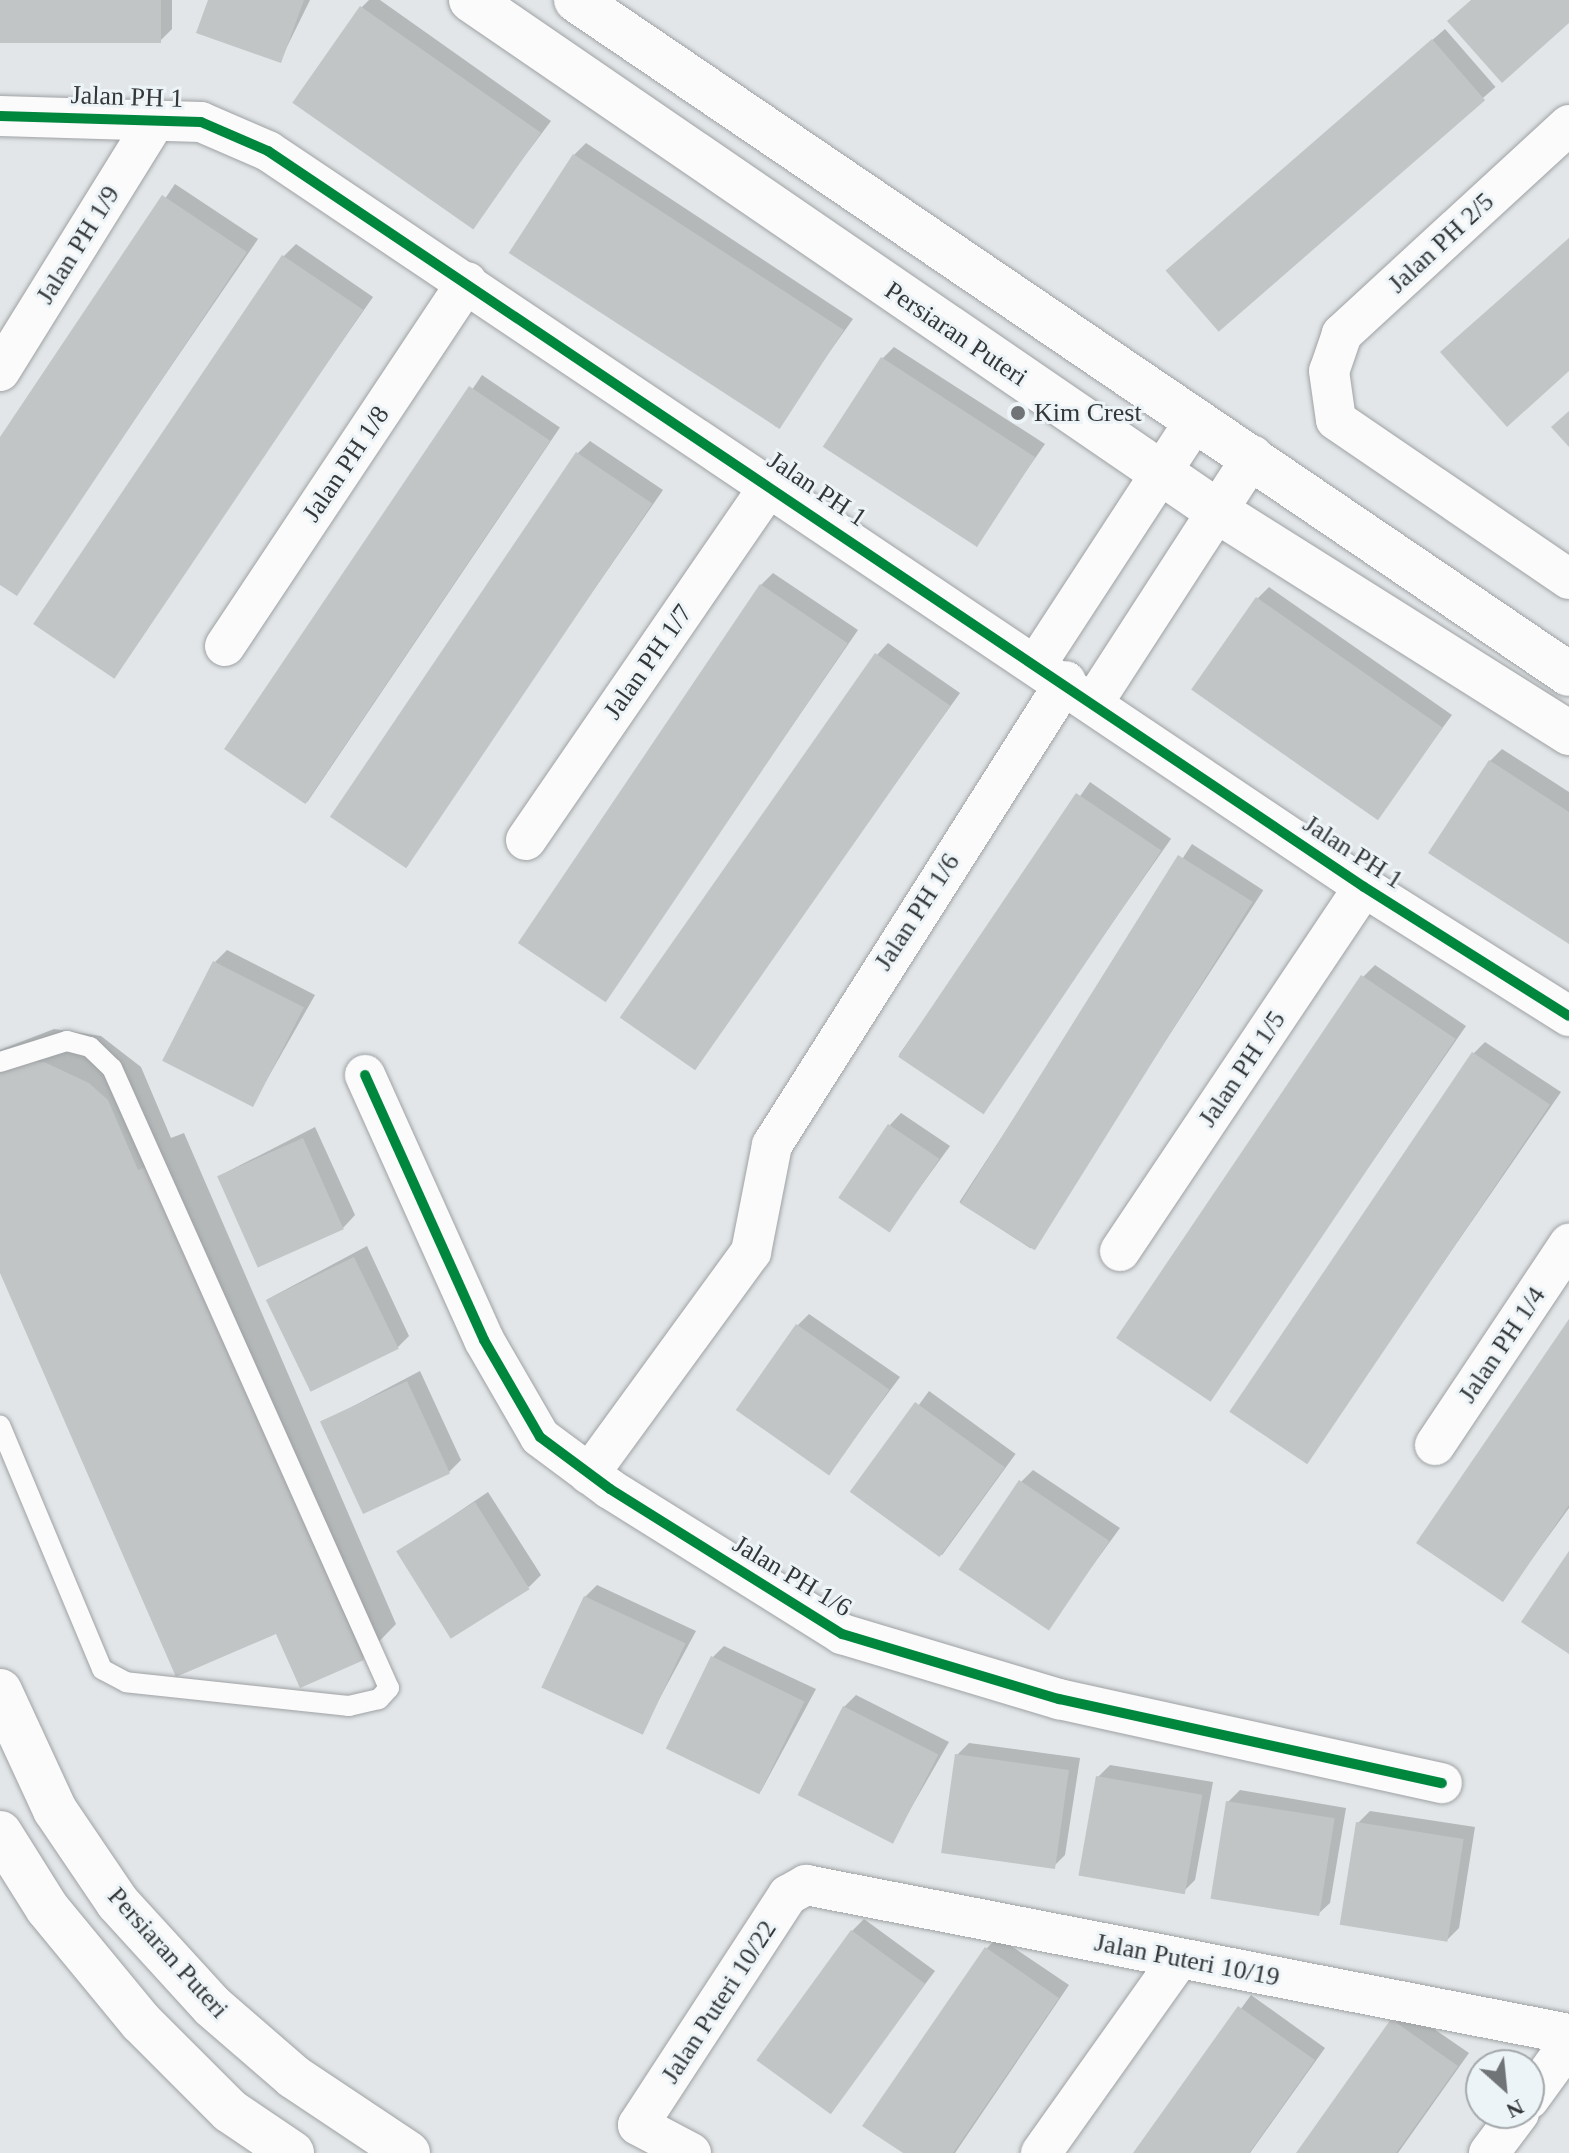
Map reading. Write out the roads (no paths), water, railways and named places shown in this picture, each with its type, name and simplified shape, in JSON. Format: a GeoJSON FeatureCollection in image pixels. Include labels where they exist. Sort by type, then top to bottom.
{"type":"FeatureCollection","features":[{"type":"Feature","properties":{"kind":"main road","name":"Persiaran Puteri"},"geometry":{"type":"LineString","coordinates":[[471,0],[1163,475],[1569,733]]}},
{"type":"Feature","properties":{"kind":"main road"},"geometry":{"type":"LineString","coordinates":[[576,0],[1253,456],[1569,674]]}},
{"type":"Feature","properties":{"kind":"main road","name":"Persiaran Puteri"},"geometry":{"type":"LineString","coordinates":[[0,1691],[55,1810],[118,1903],[212,2006],[294,2077],[408,2153]]}},
{"type":"Feature","properties":{"kind":"main road"},"geometry":{"type":"LineString","coordinates":[[0,1833],[47,1908],[141,2022],[230,2111],[292,2153]]}},
{"type":"Feature","properties":{"kind":"street","name":"Jalan PH 1"},"geometry":{"type":"LineString","coordinates":[[0,116],[201,122],[268,151],[1066,682],[1364,887],[1569,1016]]}},
{"type":"Feature","properties":{"kind":"street","name":"Jalan PH 1/9"},"geometry":{"type":"LineString","coordinates":[[0,371],[156,119]]}},
{"type":"Feature","properties":{"kind":"street","name":"Jalan PH 2/5"},"geometry":{"type":"LineString","coordinates":[[1569,125],[1342,334],[1329,371],[1336,420],[1569,579]]}},
{"type":"Feature","properties":{"kind":"street","name":"Jalan PH 1/8"},"geometry":{"type":"LineString","coordinates":[[225,646],[467,282]]}},
{"type":"Feature","properties":{"kind":"street"},"geometry":{"type":"LineString","coordinates":[[1066,682],[1163,475],[1196,419]]}},
{"type":"Feature","properties":{"kind":"street"},"geometry":{"type":"LineString","coordinates":[[1066,682],[1220,513],[1253,456]]}},
{"type":"Feature","properties":{"kind":"street","name":"Jalan PH 1/7"},"geometry":{"type":"LineString","coordinates":[[526,840],[771,484]]}},
{"type":"Feature","properties":{"kind":"street","name":"Jalan PH 1/6"},"geometry":{"type":"LineString","coordinates":[[589,1474],[751,1252],[772,1145],[1066,682]]}},
{"type":"Feature","properties":{"kind":"street","name":"Jalan PH 1/5"},"geometry":{"type":"LineString","coordinates":[[1120,1251],[1364,887]]}},
{"type":"Feature","properties":{"kind":"street","name":"Jalan PH 1/6"},"geometry":{"type":"LineString","coordinates":[[365,1075],[484,1340],[540,1437],[589,1474],[842,1634],[1059,1699],[1442,1783]]}},
{"type":"Feature","properties":{"kind":"street","name":"Jalan PH 1/4"},"geometry":{"type":"LineString","coordinates":[[1435,1445],[1569,1244]]}},
{"type":"Feature","properties":{"kind":"street","name":"Jalan Puteri 10/19"},"geometry":{"type":"LineString","coordinates":[[806,1885],[1569,2034]]}},
{"type":"Feature","properties":{"kind":"street","name":"Jalan Puteri 10/22"},"geometry":{"type":"LineString","coordinates":[[691,2153],[638,2125],[788,1895],[806,1885]]}},
{"type":"Feature","properties":{"kind":"street"},"geometry":{"type":"LineString","coordinates":[[1041,2153],[1179,1959]]}},
{"type":"Feature","properties":{"kind":"street"},"geometry":{"type":"LineString","coordinates":[[1545,2077],[1569,2044]]}},
{"type":"Feature","properties":{"kind":"street"},"geometry":{"type":"LineString","coordinates":[[1489,2153],[1507,2129]]}},
{"type":"Feature","properties":{"kind":"lane"},"geometry":{"type":"LineString","coordinates":[[0,1062],[67,1041],[90,1047],[112,1068],[389,1688],[379,1699],[349,1706],[126,1682],[102,1669],[0,1425]]}},
{"type":"Feature","properties":{"kind":"place","name":"Kim Crest"},"geometry":{"type":"Point","coordinates":[1018,413]}}]}
